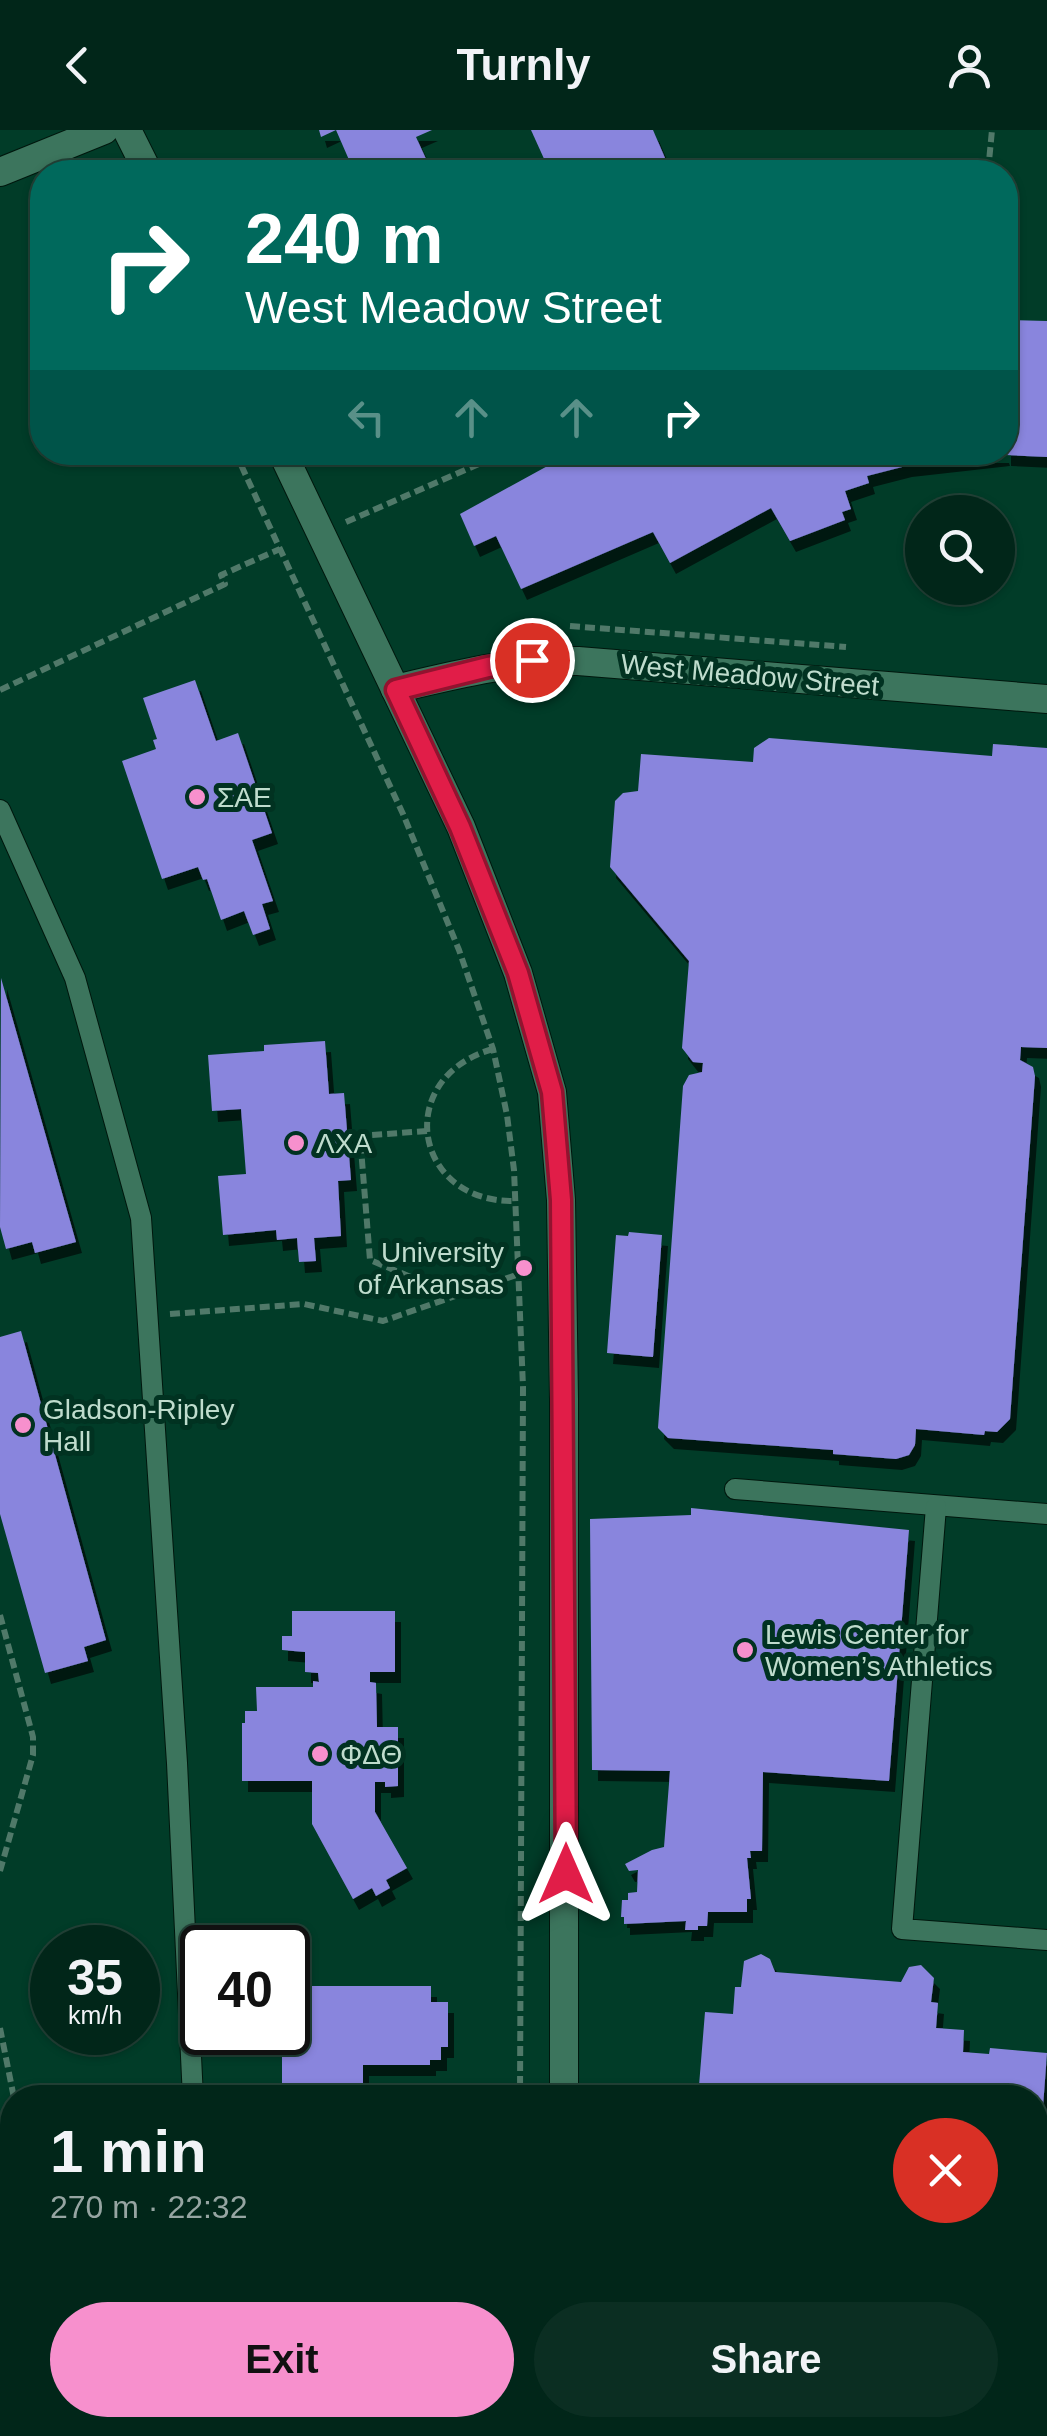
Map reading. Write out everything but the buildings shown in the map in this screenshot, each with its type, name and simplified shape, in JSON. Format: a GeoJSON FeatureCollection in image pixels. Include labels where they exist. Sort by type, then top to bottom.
{"type":"FeatureCollection","features":[{"type":"Feature","properties":{"kind":"street"},"geometry":{"type":"LineString","coordinates":[[0,172],[104,130]]}},
{"type":"Feature","properties":{"kind":"street"},"geometry":{"type":"LineString","coordinates":[[127,130],[142,160]]}},
{"type":"Feature","properties":{"kind":"street"},"geometry":{"type":"LineString","coordinates":[[288,465],[460,827],[511,955],[552,1092],[561,1200],[564,1419],[564,2085]]}},
{"type":"Feature","properties":{"kind":"street","name":"West Meadow Street"},"geometry":{"type":"LineString","coordinates":[[396,690],[488,667],[532,660],[578,660],[1047,700]]}},
{"type":"Feature","properties":{"kind":"lane"},"geometry":{"type":"LineString","coordinates":[[0,810],[76,978],[141,1218],[177,1763],[192,2085]]}},
{"type":"Feature","properties":{"kind":"lane"},"geometry":{"type":"LineString","coordinates":[[735,1489],[1047,1514]]}},
{"type":"Feature","properties":{"kind":"lane"},"geometry":{"type":"LineString","coordinates":[[936,1507],[902,1930],[1047,1940]]}},
{"type":"Feature","properties":{"kind":"path"},"geometry":{"type":"LineString","coordinates":[[989,160],[992,130]]}},
{"type":"Feature","properties":{"kind":"path"},"geometry":{"type":"LineString","coordinates":[[241,465],[403,814],[459,950],[493,1050],[507,1115],[516,1201],[523,1456],[520,2085]]}},
{"type":"Feature","properties":{"kind":"path"},"geometry":{"type":"LineString","coordinates":[[340,524],[476,465]]}},
{"type":"Feature","properties":{"kind":"path"},"geometry":{"type":"LineString","coordinates":[[0,690],[225,584],[220,575],[281,549]]}},
{"type":"Feature","properties":{"kind":"path"},"geometry":{"type":"LineString","coordinates":[[570,626],[846,647]]}},
{"type":"Feature","properties":{"kind":"path"},"geometry":{"type":"LineString","coordinates":[[493,1050],[471,1056],[448,1073],[431,1100],[427,1131],[439,1169],[451,1182],[488,1200],[516,1201]]}},
{"type":"Feature","properties":{"kind":"path"},"geometry":{"type":"LineString","coordinates":[[427,1131],[360,1136],[370,1260],[456,1296]]}},
{"type":"Feature","properties":{"kind":"path"},"geometry":{"type":"LineString","coordinates":[[189,1312],[304,1304],[383,1320],[519,1274]]}},
{"type":"Feature","properties":{"kind":"path"},"geometry":{"type":"LineString","coordinates":[[0,1615],[33,1738],[33,1755],[0,1871]]}},
{"type":"Feature","properties":{"kind":"path"},"geometry":{"type":"LineString","coordinates":[[0,2028],[11,2085]]}},
{"type":"Feature","properties":{"kind":"shaded area","name":"University of Arkansas"},"geometry":{"type":"Polygon","coordinates":[[[0,130],[1047,130],[1047,2085],[0,2085],[0,130]]]}},
{"type":"Feature","properties":{"kind":"place","name":"ΣΑΕ"},"geometry":{"type":"Point","coordinates":[197,797]}},
{"type":"Feature","properties":{"kind":"place","name":"ΛΧΑ"},"geometry":{"type":"Point","coordinates":[296,1143]}},
{"type":"Feature","properties":{"kind":"place","name":"University of Arkansas"},"geometry":{"type":"Point","coordinates":[524,1268]}},
{"type":"Feature","properties":{"kind":"place","name":"Gladson-Ripley Hall"},"geometry":{"type":"Point","coordinates":[23,1425]}},
{"type":"Feature","properties":{"kind":"place","name":"Lewis Center for Women’s Athletics"},"geometry":{"type":"Point","coordinates":[745,1650]}},
{"type":"Feature","properties":{"kind":"place","name":"ΦΔΘ"},"geometry":{"type":"Point","coordinates":[320,1754]}},
{"type":"Feature","properties":{"kind":"route"},"geometry":{"type":"LineString","coordinates":[[532,660],[396,690],[460,827],[504,936],[552,1092],[561,1200],[566,1874]]}}]}
